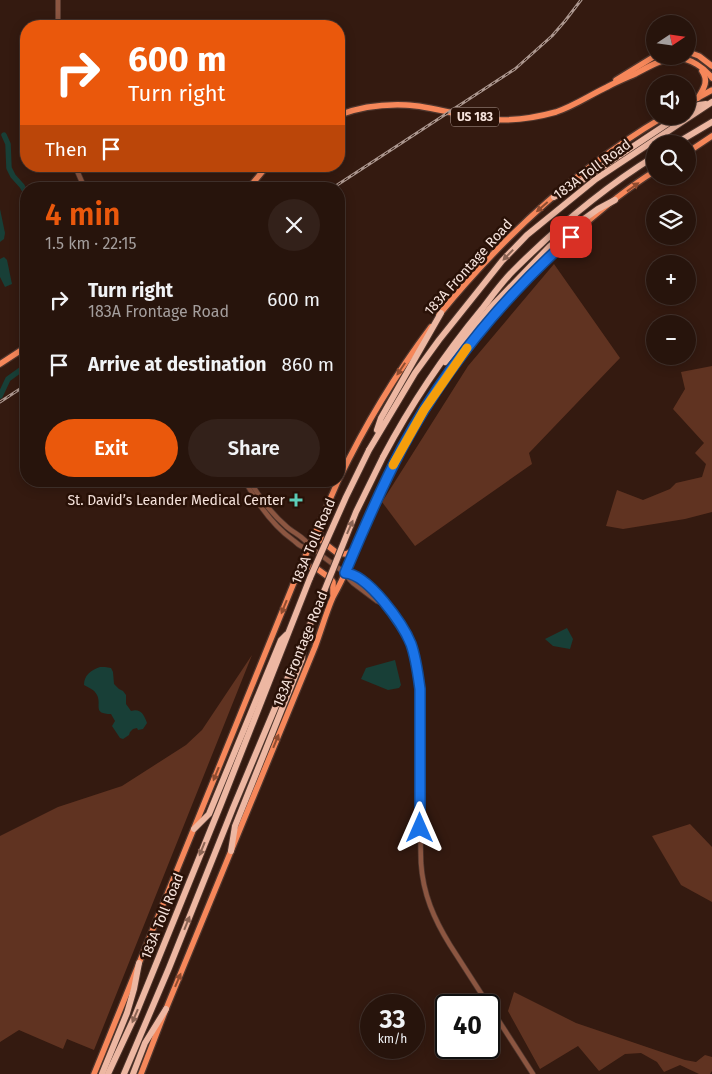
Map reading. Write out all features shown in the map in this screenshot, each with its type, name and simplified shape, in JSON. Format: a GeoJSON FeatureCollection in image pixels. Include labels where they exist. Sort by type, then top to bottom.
{"type":"FeatureCollection","features":[{"type":"Feature","properties":{"kind":"highway"},"geometry":{"type":"LineString","coordinates":[[696,107],[711,101]]}},
{"type":"Feature","properties":{"kind":"highway","name":"183A Toll Road"},"geometry":{"type":"LineString","coordinates":[[696,110],[711,101]]}},
{"type":"Feature","properties":{"kind":"highway"},"geometry":{"type":"LineString","coordinates":[[690,135],[712,122]]}},
{"type":"Feature","properties":{"kind":"highway"},"geometry":{"type":"LineString","coordinates":[[554,197],[671,125]]}},
{"type":"Feature","properties":{"kind":"highway","name":"183A Toll Road"},"geometry":{"type":"LineString","coordinates":[[108,1074],[135,1016],[310,578],[346,497],[374,441],[439,340],[502,261],[527,235],[596,179],[672,125]]}},
{"type":"Feature","properties":{"kind":"highway","name":"183A Toll Road"},"geometry":{"type":"LineString","coordinates":[[124,1074],[347,534],[369,484],[404,418],[450,348],[512,272],[557,230],[646,162]]}},
{"type":"Feature","properties":{"kind":"highway"},"geometry":{"type":"LineString","coordinates":[[421,392],[492,306],[550,246],[598,209],[615,200]]}},
{"type":"Feature","properties":{"kind":"highway"},"geometry":{"type":"LineString","coordinates":[[374,441],[381,418],[441,313]]}},
{"type":"Feature","properties":{"kind":"highway"},"geometry":{"type":"LineString","coordinates":[[194,829],[209,814],[281,640],[289,632]]}},
{"type":"Feature","properties":{"kind":"highway"},"geometry":{"type":"LineString","coordinates":[[232,851],[235,826],[302,659],[304,640]]}},
{"type":"Feature","properties":{"kind":"highway"},"geometry":{"type":"LineString","coordinates":[[102,1074],[127,1013],[139,963]]}},
{"type":"Feature","properties":{"kind":"highway"},"geometry":{"type":"LineString","coordinates":[[133,1074],[145,1043],[166,1009]]}},
{"type":"Feature","properties":{"kind":"main road"},"geometry":{"type":"LineString","coordinates":[[696,56],[712,66]]}},
{"type":"Feature","properties":{"kind":"main road","name":"US 183"},"geometry":{"type":"LineString","coordinates":[[345,113],[369,107],[406,105],[432,108],[478,118],[498,120],[522,119],[558,111],[587,98],[646,61]]}},
{"type":"Feature","properties":{"kind":"main road","name":"US 183"},"geometry":{"type":"LineString","coordinates":[[606,87],[654,65]]}},
{"type":"Feature","properties":{"kind":"main road"},"geometry":{"type":"LineString","coordinates":[[697,98],[704,89],[706,82],[705,76],[698,65]]}},
{"type":"Feature","properties":{"kind":"main road","name":"US 183"},"geometry":{"type":"LineString","coordinates":[[698,65],[712,78]]}},
{"type":"Feature","properties":{"kind":"main road"},"geometry":{"type":"LineString","coordinates":[[697,98],[712,90]]}},
{"type":"Feature","properties":{"kind":"main road"},"geometry":{"type":"LineString","coordinates":[[697,98],[705,98],[711,101]]}},
{"type":"Feature","properties":{"kind":"main road","name":"183A Frontage Road"},"geometry":{"type":"LineString","coordinates":[[345,467],[378,404],[419,342],[471,277],[529,219],[571,182],[651,125]]}},
{"type":"Feature","properties":{"kind":"main road"},"geometry":{"type":"LineString","coordinates":[[696,147],[712,136]]}},
{"type":"Feature","properties":{"kind":"main road"},"geometry":{"type":"LineString","coordinates":[[254,182],[262,172]]}},
{"type":"Feature","properties":{"kind":"main road","name":"183A Frontage Road"},"geometry":{"type":"LineString","coordinates":[[141,1074],[333,599],[374,503],[402,447],[433,397],[464,353],[497,312],[539,266],[583,226],[646,178]]}},
{"type":"Feature","properties":{"kind":"main road"},"geometry":{"type":"LineString","coordinates":[[0,364],[20,351]]}},
{"type":"Feature","properties":{"kind":"main road","name":"183A Frontage Road"},"geometry":{"type":"LineString","coordinates":[[94,1074],[297,575],[335,487]]}},
{"type":"Feature","properties":{"kind":"main road"},"geometry":{"type":"LineString","coordinates":[[319,526],[323,542],[337,552],[346,554],[355,550]]}},
{"type":"Feature","properties":{"kind":"main road"},"geometry":{"type":"LineString","coordinates":[[297,575],[308,567],[316,568],[333,582],[333,599]]}},
{"type":"Feature","properties":{"kind":"street"},"geometry":{"type":"LineString","coordinates":[[58,0],[58,20]]}},
{"type":"Feature","properties":{"kind":"street"},"geometry":{"type":"LineString","coordinates":[[249,487],[259,504],[289,538],[302,547],[310,546]]}},
{"type":"Feature","properties":{"kind":"street"},"geometry":{"type":"LineString","coordinates":[[253,487],[261,500],[289,529],[306,540],[310,546],[345,573],[353,583],[377,601],[386,605]]}},
{"type":"Feature","properties":{"kind":"street"},"geometry":{"type":"LineString","coordinates":[[345,573],[354,575],[376,592],[404,629],[412,650],[420,689],[422,878],[431,911],[533,1074]]}},
{"type":"Feature","properties":{"kind":"shaded area"},"geometry":{"type":"Polygon","coordinates":[[[554,264],[620,358],[529,453],[532,464],[415,546],[382,502],[468,366],[554,264]]]}},
{"type":"Feature","properties":{"kind":"shaded area"},"geometry":{"type":"Polygon","coordinates":[[[712,366],[712,512],[685,519],[623,529],[606,526],[617,490],[643,500],[670,489],[676,483],[702,477],[706,464],[695,453],[704,443],[673,409],[685,389],[681,372],[712,366]]]}},
{"type":"Feature","properties":{"kind":"shaded area"},"geometry":{"type":"Polygon","coordinates":[[[252,655],[94,1050],[67,1039],[63,1049],[19,1030],[0,1042],[0,836],[58,807],[122,786],[186,745],[202,730],[252,655]]]}},
{"type":"Feature","properties":{"kind":"shaded area"},"geometry":{"type":"Polygon","coordinates":[[[690,824],[712,847],[712,902],[681,885],[652,836],[690,824]]]}},
{"type":"Feature","properties":{"kind":"shaded area"},"geometry":{"type":"Polygon","coordinates":[[[514,992],[576,1023],[685,1060],[696,1062],[705,1055],[712,1057],[712,1071],[710,1074],[699,1074],[680,1065],[664,1072],[657,1062],[641,1053],[625,1054],[599,1071],[578,1046],[540,1069],[508,1011],[514,992]]]}},
{"type":"Feature","properties":{"kind":"water"},"geometry":{"type":"Polygon","coordinates":[[[0,209],[5,233],[4,239],[0,242],[0,209]]]}},
{"type":"Feature","properties":{"kind":"water"},"geometry":{"type":"Polygon","coordinates":[[[4,257],[7,260],[12,284],[5,287],[0,277],[0,259],[4,257]]]}},
{"type":"Feature","properties":{"kind":"water"},"geometry":{"type":"Polygon","coordinates":[[[567,628],[573,639],[570,649],[553,646],[545,639],[567,628]]]}},
{"type":"Feature","properties":{"kind":"water"},"geometry":{"type":"Polygon","coordinates":[[[395,660],[401,685],[399,688],[388,690],[361,679],[366,668],[395,660]]]}},
{"type":"Feature","properties":{"kind":"water"},"geometry":{"type":"Polygon","coordinates":[[[100,667],[111,668],[114,684],[126,695],[126,704],[131,711],[137,710],[141,712],[147,723],[143,729],[133,729],[123,739],[120,738],[112,726],[115,721],[111,714],[105,714],[100,711],[96,693],[84,685],[85,678],[89,673],[100,667]]]}},
{"type":"Feature","properties":{"kind":"waterway"},"geometry":{"type":"LineString","coordinates":[[4,135],[8,144],[9,168],[20,184]]}},
{"type":"Feature","properties":{"kind":"waterway"},"geometry":{"type":"LineString","coordinates":[[0,396],[8,379],[20,370]]}},
{"type":"Feature","properties":{"kind":"railway"},"geometry":{"type":"LineString","coordinates":[[342,182],[515,69],[552,36],[581,0]]}},
{"type":"Feature","properties":{"kind":"railway"},"geometry":{"type":"LineString","coordinates":[[0,402],[20,389]]}},
{"type":"Feature","properties":{"kind":"slow traffic"},"geometry":{"type":"LineString","coordinates":[[393,465],[416,422],[467,348]]}},
{"type":"Feature","properties":{"kind":"place","name":"St. David’s Leander Medical Center"},"geometry":{"type":"Point","coordinates":[296,500]}},
{"type":"Feature","properties":{"kind":"route"},"geometry":{"type":"LineString","coordinates":[[420,828],[420,689],[411,644],[404,629],[376,592],[354,575],[345,573],[386,478],[416,422],[450,372],[497,312],[539,266],[571,237]]}}]}
